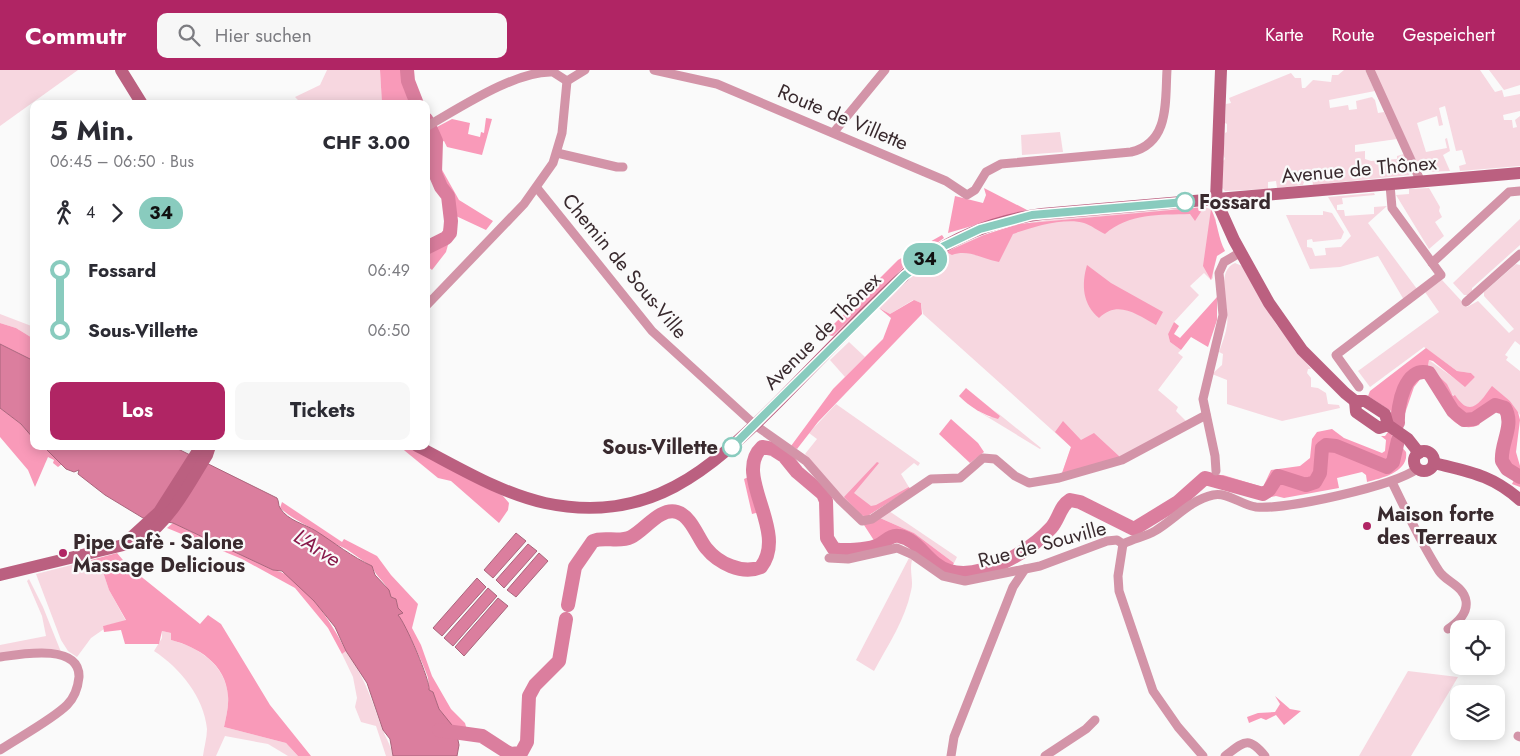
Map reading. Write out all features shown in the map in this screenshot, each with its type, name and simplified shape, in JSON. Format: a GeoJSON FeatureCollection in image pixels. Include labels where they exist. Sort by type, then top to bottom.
{"type":"FeatureCollection","features":[{"type":"Feature","properties":{"kind":"main road"},"geometry":{"type":"LineString","coordinates":[[121,70],[140,100]]}},
{"type":"Feature","properties":{"kind":"main road"},"geometry":{"type":"LineString","coordinates":[[1221,70],[1216,200],[1241,252],[1269,303],[1302,350],[1334,383],[1356,401],[1356,412],[1379,428],[1388,426],[1408,439],[1418,453]]}},
{"type":"Feature","properties":{"kind":"main road","name":"Avenue de Thônex"},"geometry":{"type":"LineString","coordinates":[[425,450],[524,497],[557,505],[593,508],[644,500],[681,484],[718,459],[755,425],[904,276],[926,258],[980,229],[1032,215],[1520,173]]}},
{"type":"Feature","properties":{"kind":"main road"},"geometry":{"type":"LineString","coordinates":[[0,575],[127,543],[177,493],[203,450]]}},
{"type":"Feature","properties":{"kind":"main road"},"geometry":{"type":"LineString","coordinates":[[1425,451],[1430,453],[1434,463],[1427,471],[1417,469],[1414,461],[1418,453],[1425,451]]}},
{"type":"Feature","properties":{"kind":"main road"},"geometry":{"type":"LineString","coordinates":[[1434,463],[1488,477],[1504,486],[1520,500]]}},
{"type":"Feature","properties":{"kind":"street"},"geometry":{"type":"LineString","coordinates":[[567,82],[585,70]]}},
{"type":"Feature","properties":{"kind":"street","name":"Route de Villette"},"geometry":{"type":"LineString","coordinates":[[654,70],[717,84],[946,180],[966,195],[976,190],[986,172],[1001,164],[1125,152],[1142,148],[1154,138],[1162,123],[1167,70]]}},
{"type":"Feature","properties":{"kind":"street"},"geometry":{"type":"LineString","coordinates":[[834,132],[885,70]]}},
{"type":"Feature","properties":{"kind":"street"},"geometry":{"type":"LineString","coordinates":[[1370,70],[1421,182]]}},
{"type":"Feature","properties":{"kind":"street"},"geometry":{"type":"LineString","coordinates":[[430,125],[496,88],[542,72],[553,71],[567,82]]}},
{"type":"Feature","properties":{"kind":"street"},"geometry":{"type":"LineString","coordinates":[[430,302],[537,188],[558,153],[564,120],[567,82]]}},
{"type":"Feature","properties":{"kind":"street"},"geometry":{"type":"LineString","coordinates":[[558,153],[623,167]]}},
{"type":"Feature","properties":{"kind":"street"},"geometry":{"type":"LineString","coordinates":[[1359,387],[1336,355],[1441,276],[1392,208],[1390,185]]}},
{"type":"Feature","properties":{"kind":"street","name":"Chemin de Sous-Ville"},"geometry":{"type":"LineString","coordinates":[[537,188],[652,331],[755,425],[806,461],[856,517],[866,521],[931,479],[960,478],[983,458],[995,459],[1015,476],[1029,483],[1059,478],[1122,460],[1206,415]]}},
{"type":"Feature","properties":{"kind":"street"},"geometry":{"type":"LineString","coordinates":[[1432,263],[1508,192],[1520,191]]}},
{"type":"Feature","properties":{"kind":"street"},"geometry":{"type":"LineString","coordinates":[[1216,471],[1215,456],[1203,400],[1223,316],[1219,273],[1224,262],[1241,252]]}},
{"type":"Feature","properties":{"kind":"street"},"geometry":{"type":"LineString","coordinates":[[1466,302],[1520,254]]}},
{"type":"Feature","properties":{"kind":"street"},"geometry":{"type":"LineString","coordinates":[[1203,756],[1156,697],[1148,680],[1119,591],[1118,576],[1124,544],[1155,531],[1177,514],[1213,495],[1226,496],[1253,506],[1263,507],[1314,500],[1392,482],[1417,469]]}},
{"type":"Feature","properties":{"kind":"street"},"geometry":{"type":"LineString","coordinates":[[1392,482],[1439,570],[1460,589],[1465,597],[1466,606],[1463,614],[1448,629]]}},
{"type":"Feature","properties":{"kind":"street","name":"Rue de Souville"},"geometry":{"type":"LineString","coordinates":[[829,558],[848,559],[897,548],[913,555],[942,576],[962,580],[1044,565],[1102,542],[1113,540],[1124,544]]}},
{"type":"Feature","properties":{"kind":"street"},"geometry":{"type":"LineString","coordinates":[[951,756],[954,737],[978,676],[1014,586],[1025,569]]}},
{"type":"Feature","properties":{"kind":"street"},"geometry":{"type":"LineString","coordinates":[[0,657],[42,653],[62,655],[72,660],[79,676],[75,694],[67,706],[0,750]]}},
{"type":"Feature","properties":{"kind":"street"},"geometry":{"type":"LineString","coordinates":[[1045,756],[1086,729],[1095,720]]}},
{"type":"Feature","properties":{"kind":"street"},"geometry":{"type":"LineString","coordinates":[[1225,756],[1241,744],[1250,742],[1255,744],[1265,756]]}},
{"type":"Feature","properties":{"kind":"shaded area"},"geometry":{"type":"Polygon","coordinates":[[[0,70],[78,70],[36,100],[30,100],[30,104],[0,126],[0,70]]]}},
{"type":"Feature","properties":{"kind":"shaded area"},"geometry":{"type":"Polygon","coordinates":[[[327,70],[380,70],[382,100],[298,100],[295,97],[320,85],[327,70]]]}},
{"type":"Feature","properties":{"kind":"shaded area"},"geometry":{"type":"Polygon","coordinates":[[[380,70],[414,70],[412,85],[409,87],[414,100],[382,100],[380,70]]]}},
{"type":"Feature","properties":{"kind":"shaded area"},"geometry":{"type":"Polygon","coordinates":[[[1344,70],[1365,70],[1375,91],[1329,100],[1330,108],[1348,105],[1349,110],[1357,109],[1356,101],[1372,97],[1375,100],[1378,113],[1384,112],[1397,139],[1355,145],[1355,152],[1365,151],[1365,159],[1371,161],[1397,159],[1397,156],[1404,154],[1411,171],[1409,175],[1313,185],[1312,178],[1305,179],[1303,185],[1277,188],[1276,181],[1268,182],[1268,189],[1225,191],[1222,188],[1223,161],[1225,159],[1223,154],[1225,133],[1227,132],[1227,124],[1225,123],[1226,104],[1231,103],[1229,98],[1291,73],[1295,78],[1301,78],[1302,88],[1305,88],[1313,80],[1331,82],[1332,75],[1338,75],[1344,70]]]}},
{"type":"Feature","properties":{"kind":"shaded area"},"geometry":{"type":"Polygon","coordinates":[[[1374,70],[1480,70],[1495,92],[1502,90],[1504,97],[1520,94],[1520,111],[1503,115],[1504,120],[1512,120],[1513,128],[1517,127],[1515,120],[1520,116],[1520,166],[1460,171],[1459,166],[1466,164],[1462,150],[1456,151],[1445,106],[1439,108],[1443,125],[1439,126],[1437,116],[1417,123],[1426,152],[1447,148],[1445,139],[1447,138],[1450,151],[1443,155],[1450,171],[1425,172],[1416,161],[1374,70]]]}},
{"type":"Feature","properties":{"kind":"shaded area"},"geometry":{"type":"Polygon","coordinates":[[[1489,70],[1520,70],[1520,85],[1504,90],[1489,70]]]}},
{"type":"Feature","properties":{"kind":"shaded area"},"geometry":{"type":"Polygon","coordinates":[[[486,118],[492,119],[482,155],[447,147],[444,141],[439,143],[435,128],[452,119],[470,123],[468,134],[480,137],[481,132],[484,133],[486,118]]]}},
{"type":"Feature","properties":{"kind":"shaded area"},"geometry":{"type":"Polygon","coordinates":[[[1060,132],[1063,152],[1022,155],[1021,135],[1060,132]]]}},
{"type":"Feature","properties":{"kind":"shaded area"},"geometry":{"type":"Polygon","coordinates":[[[441,168],[459,200],[493,221],[486,230],[456,216],[446,252],[432,270],[430,268],[430,249],[438,248],[448,214],[432,171],[441,168]]]}},
{"type":"Feature","properties":{"kind":"shaded area"},"geometry":{"type":"Polygon","coordinates":[[[984,188],[1027,210],[948,233],[955,196],[983,203],[986,195],[984,188]]]}},
{"type":"Feature","properties":{"kind":"shaded area"},"geometry":{"type":"Polygon","coordinates":[[[1429,188],[1440,207],[1439,211],[1442,217],[1435,222],[1444,236],[1429,249],[1396,195],[1409,194],[1409,189],[1429,188]]]}},
{"type":"Feature","properties":{"kind":"shaded area"},"geometry":{"type":"Polygon","coordinates":[[[1374,193],[1375,195],[1342,198],[1343,204],[1337,205],[1337,210],[1344,210],[1345,216],[1374,214],[1374,207],[1387,206],[1368,223],[1417,289],[1404,300],[1378,256],[1340,267],[1310,269],[1286,215],[1323,215],[1323,211],[1332,213],[1344,232],[1341,239],[1313,242],[1312,239],[1307,240],[1307,247],[1312,248],[1315,256],[1326,255],[1325,248],[1341,247],[1351,236],[1328,197],[1374,193]]]}},
{"type":"Feature","properties":{"kind":"shaded area"},"geometry":{"type":"Polygon","coordinates":[[[1204,207],[1211,209],[1216,220],[1213,278],[1211,280],[1204,273],[1190,286],[1199,295],[1174,322],[1168,334],[1170,342],[1181,350],[1178,353],[1183,357],[1158,390],[1178,407],[1176,411],[1187,422],[1120,457],[1061,476],[1071,447],[923,314],[921,303],[913,300],[890,314],[879,308],[929,263],[966,242],[997,231],[1066,217],[1204,207]]]}},
{"type":"Feature","properties":{"kind":"shaded area"},"geometry":{"type":"Polygon","coordinates":[[[1204,207],[1195,221],[1190,214],[1145,217],[1124,222],[1105,234],[1077,221],[1039,226],[1013,234],[999,262],[970,254],[958,253],[952,255],[946,252],[984,235],[1018,224],[1204,207]]]}},
{"type":"Feature","properties":{"kind":"shaded area"},"geometry":{"type":"Polygon","coordinates":[[[1211,209],[1225,251],[1217,256],[1211,280],[1203,266],[1211,209]]]}},
{"type":"Feature","properties":{"kind":"shaded area"},"geometry":{"type":"Polygon","coordinates":[[[1520,219],[1520,245],[1472,288],[1468,295],[1464,295],[1453,283],[1520,219]]]}},
{"type":"Feature","properties":{"kind":"shaded area"},"geometry":{"type":"Polygon","coordinates":[[[942,235],[944,238],[906,265],[833,336],[827,335],[830,328],[898,260],[942,235]]]}},
{"type":"Feature","properties":{"kind":"shaded area"},"geometry":{"type":"Polygon","coordinates":[[[1235,263],[1242,266],[1276,324],[1311,369],[1308,369],[1307,373],[1311,378],[1311,387],[1318,388],[1326,393],[1328,404],[1339,405],[1340,408],[1282,421],[1227,404],[1227,380],[1212,374],[1222,365],[1223,354],[1219,352],[1227,325],[1224,291],[1225,274],[1235,263]]]}},
{"type":"Feature","properties":{"kind":"shaded area"},"geometry":{"type":"Polygon","coordinates":[[[1516,264],[1520,265],[1520,345],[1515,341],[1505,355],[1508,357],[1506,360],[1520,371],[1520,415],[1510,401],[1492,387],[1477,405],[1465,406],[1428,366],[1429,360],[1465,386],[1475,377],[1471,373],[1457,371],[1424,347],[1370,387],[1358,371],[1439,312],[1425,292],[1442,280],[1467,307],[1478,301],[1509,333],[1514,329],[1484,296],[1484,292],[1516,264]]]}},
{"type":"Feature","properties":{"kind":"shaded area"},"geometry":{"type":"Polygon","coordinates":[[[1087,265],[1111,283],[1163,312],[1156,325],[1134,313],[1120,309],[1106,313],[1099,318],[1090,307],[1085,294],[1084,280],[1087,265]]]}},
{"type":"Feature","properties":{"kind":"shaded area"},"geometry":{"type":"Polygon","coordinates":[[[1217,297],[1217,320],[1208,347],[1191,337],[1181,350],[1170,342],[1168,334],[1174,322],[1179,326],[1174,334],[1180,338],[1217,297]]]}},
{"type":"Feature","properties":{"kind":"shaded area"},"geometry":{"type":"Polygon","coordinates":[[[914,300],[921,303],[922,314],[818,422],[797,449],[791,446],[833,389],[883,339],[891,318],[879,308],[890,314],[914,300]]]}},
{"type":"Feature","properties":{"kind":"shaded area"},"geometry":{"type":"Polygon","coordinates":[[[0,314],[30,325],[30,337],[16,328],[0,323],[0,314]]]}},
{"type":"Feature","properties":{"kind":"shaded area"},"geometry":{"type":"Polygon","coordinates":[[[0,323],[16,328],[30,337],[30,359],[0,344],[0,323]]]}},
{"type":"Feature","properties":{"kind":"shaded area"},"geometry":{"type":"Polygon","coordinates":[[[849,342],[865,357],[845,377],[830,360],[849,342]]]}},
{"type":"Feature","properties":{"kind":"shaded area"},"geometry":{"type":"Polygon","coordinates":[[[1426,348],[1457,371],[1471,373],[1475,377],[1465,387],[1433,361],[1429,360],[1428,366],[1447,384],[1453,396],[1455,395],[1466,406],[1475,406],[1492,386],[1510,401],[1518,412],[1520,420],[1516,452],[1520,466],[1520,487],[1512,484],[1514,480],[1506,474],[1499,460],[1498,452],[1504,419],[1498,410],[1481,421],[1479,425],[1469,427],[1460,425],[1447,413],[1428,378],[1422,377],[1414,387],[1401,425],[1390,417],[1391,411],[1368,396],[1370,391],[1426,348]]]}},
{"type":"Feature","properties":{"kind":"shaded area"},"geometry":{"type":"Polygon","coordinates":[[[966,388],[1000,416],[998,419],[977,410],[959,396],[966,388]]]}},
{"type":"Feature","properties":{"kind":"shaded area"},"geometry":{"type":"Polygon","coordinates":[[[836,404],[920,463],[918,466],[914,463],[901,474],[910,489],[859,516],[805,454],[817,439],[809,433],[836,404]]]}},
{"type":"Feature","properties":{"kind":"shaded area"},"geometry":{"type":"Polygon","coordinates":[[[0,408],[21,424],[30,434],[30,450],[47,450],[62,464],[58,467],[53,463],[54,460],[48,457],[35,487],[28,470],[0,437],[0,408]]]}},
{"type":"Feature","properties":{"kind":"shaded area"},"geometry":{"type":"Polygon","coordinates":[[[976,410],[989,417],[1000,416],[994,410],[1041,448],[1040,449],[976,410]]]}},
{"type":"Feature","properties":{"kind":"shaded area"},"geometry":{"type":"Polygon","coordinates":[[[951,419],[978,443],[984,452],[970,463],[939,434],[951,419]]]}},
{"type":"Feature","properties":{"kind":"shaded area"},"geometry":{"type":"Polygon","coordinates":[[[1063,421],[1081,440],[1094,433],[1120,457],[1061,476],[1071,447],[1055,432],[1063,421]]]}},
{"type":"Feature","properties":{"kind":"shaded area"},"geometry":{"type":"Polygon","coordinates":[[[1332,429],[1344,438],[1382,453],[1385,451],[1386,440],[1381,436],[1385,436],[1388,432],[1392,434],[1391,457],[1383,462],[1332,442],[1322,442],[1318,450],[1316,470],[1311,478],[1278,471],[1273,472],[1265,488],[1259,491],[1217,476],[1223,475],[1263,487],[1271,470],[1300,466],[1310,458],[1312,439],[1317,432],[1332,429]]]}},
{"type":"Feature","properties":{"kind":"shaded area"},"geometry":{"type":"Polygon","coordinates":[[[1401,446],[1406,452],[1406,459],[1399,469],[1387,476],[1367,482],[1366,475],[1362,472],[1337,478],[1339,488],[1284,498],[1276,496],[1267,498],[1278,480],[1302,487],[1318,485],[1323,475],[1326,450],[1329,447],[1387,470],[1396,465],[1401,446]]]}},
{"type":"Feature","properties":{"kind":"shaded area"},"geometry":{"type":"Polygon","coordinates":[[[404,450],[420,452],[503,496],[509,503],[508,510],[499,523],[451,481],[438,478],[404,450]]]}},
{"type":"Feature","properties":{"kind":"shaded area"},"geometry":{"type":"Polygon","coordinates":[[[877,462],[879,463],[854,493],[871,506],[909,487],[910,489],[866,517],[861,515],[844,497],[877,462]]]}},
{"type":"Feature","properties":{"kind":"shaded area"},"geometry":{"type":"Polygon","coordinates":[[[753,475],[764,511],[752,514],[744,479],[753,475]]]}},
{"type":"Feature","properties":{"kind":"shaded area"},"geometry":{"type":"Polygon","coordinates":[[[282,502],[342,542],[344,539],[377,556],[391,575],[418,604],[412,628],[421,645],[432,676],[451,709],[465,723],[467,730],[453,728],[439,709],[433,692],[429,690],[428,677],[422,662],[397,614],[403,613],[398,608],[396,599],[391,597],[372,566],[289,515],[280,508],[282,502]]]}},
{"type":"Feature","properties":{"kind":"shaded area"},"geometry":{"type":"Polygon","coordinates":[[[889,511],[957,557],[954,563],[914,533],[880,518],[889,511]]]}},
{"type":"Feature","properties":{"kind":"shaded area"},"geometry":{"type":"Polygon","coordinates":[[[880,518],[914,533],[954,563],[951,568],[936,563],[917,543],[903,532],[895,531],[886,534],[875,542],[864,525],[880,518]]]}},
{"type":"Feature","properties":{"kind":"shaded area"},"geometry":{"type":"Polygon","coordinates":[[[173,523],[283,573],[294,581],[316,603],[346,651],[342,654],[328,628],[295,588],[242,559],[167,528],[173,523]]]}},
{"type":"Feature","properties":{"kind":"shaded area"},"geometry":{"type":"Polygon","coordinates":[[[117,553],[128,566],[200,624],[208,615],[221,624],[270,705],[311,756],[298,756],[286,743],[224,727],[228,700],[226,685],[222,675],[216,666],[200,652],[171,640],[171,633],[162,631],[159,644],[125,644],[121,630],[104,632],[103,626],[126,620],[109,590],[101,566],[93,564],[91,560],[117,553]]]}},
{"type":"Feature","properties":{"kind":"shaded area"},"geometry":{"type":"Polygon","coordinates":[[[909,558],[912,560],[912,587],[905,612],[874,671],[856,660],[909,558]]]}},
{"type":"Feature","properties":{"kind":"shaded area"},"geometry":{"type":"Polygon","coordinates":[[[91,560],[93,564],[101,566],[109,590],[126,621],[103,626],[104,629],[91,638],[77,657],[68,651],[61,640],[36,574],[91,560]]]}},
{"type":"Feature","properties":{"kind":"shaded area"},"geometry":{"type":"Polygon","coordinates":[[[29,579],[43,607],[61,652],[0,654],[0,645],[46,636],[42,616],[27,581],[29,579]]]}},
{"type":"Feature","properties":{"kind":"shaded area"},"geometry":{"type":"Polygon","coordinates":[[[162,631],[171,633],[171,640],[191,647],[209,659],[222,675],[226,685],[228,700],[224,727],[286,743],[298,756],[288,756],[268,744],[225,736],[216,756],[203,756],[207,732],[205,717],[189,684],[173,666],[154,651],[162,638],[162,631]]]}},
{"type":"Feature","properties":{"kind":"shaded area"},"geometry":{"type":"Polygon","coordinates":[[[346,651],[367,688],[393,756],[386,756],[376,726],[361,722],[355,707],[357,698],[353,677],[342,654],[346,651]]]}},
{"type":"Feature","properties":{"kind":"shaded area"},"geometry":{"type":"Polygon","coordinates":[[[1408,671],[1458,677],[1453,685],[1450,685],[1450,690],[1411,756],[1359,756],[1408,671]]]}},
{"type":"Feature","properties":{"kind":"shaded area"},"geometry":{"type":"Polygon","coordinates":[[[1275,696],[1290,709],[1301,711],[1284,725],[1276,715],[1266,720],[1261,718],[1249,723],[1247,717],[1258,713],[1275,712],[1280,704],[1275,696]]]}},
{"type":"Feature","properties":{"kind":"water"},"geometry":{"type":"Polygon","coordinates":[[[0,344],[30,359],[30,434],[21,424],[0,408],[0,344]]]}},
{"type":"Feature","properties":{"kind":"water","name":"L'Arve"},"geometry":{"type":"Polygon","coordinates":[[[47,450],[180,450],[277,498],[280,508],[287,516],[316,531],[372,566],[375,575],[389,590],[391,597],[396,599],[398,608],[403,613],[398,615],[417,652],[429,685],[429,690],[433,692],[439,709],[456,730],[459,745],[457,756],[393,756],[390,739],[383,730],[367,683],[346,651],[335,627],[314,601],[282,571],[273,570],[173,523],[143,518],[105,495],[78,474],[79,470],[74,472],[66,469],[47,450]]]}},
{"type":"Feature","properties":{"kind":"water"},"geometry":{"type":"Polygon","coordinates":[[[516,533],[526,541],[493,578],[484,570],[516,533]]]}},
{"type":"Feature","properties":{"kind":"water"},"geometry":{"type":"Polygon","coordinates":[[[528,544],[537,551],[504,588],[496,580],[528,544]]]}},
{"type":"Feature","properties":{"kind":"water"},"geometry":{"type":"Polygon","coordinates":[[[539,553],[548,561],[516,597],[507,590],[539,553]]]}},
{"type":"Feature","properties":{"kind":"water"},"geometry":{"type":"Polygon","coordinates":[[[477,578],[486,587],[442,636],[433,628],[477,578]]]}},
{"type":"Feature","properties":{"kind":"water"},"geometry":{"type":"Polygon","coordinates":[[[488,588],[497,596],[453,646],[444,638],[488,588]]]}},
{"type":"Feature","properties":{"kind":"water"},"geometry":{"type":"Polygon","coordinates":[[[498,598],[508,606],[464,656],[455,647],[498,598]]]}},
{"type":"Feature","properties":{"kind":"waterway"},"geometry":{"type":"LineString","coordinates":[[407,70],[408,81],[415,100]]}},
{"type":"Feature","properties":{"kind":"waterway"},"geometry":{"type":"LineString","coordinates":[[430,128],[436,141],[435,173],[441,187],[448,196],[451,221],[450,233],[446,238],[430,246]]}},
{"type":"Feature","properties":{"kind":"waterway"},"geometry":{"type":"LineString","coordinates":[[1398,423],[1401,398],[1408,381],[1414,375],[1421,372],[1429,373],[1453,411],[1464,420],[1474,419],[1495,405],[1505,408],[1508,414],[1508,428],[1502,461],[1507,469],[1520,477]]}},
{"type":"Feature","properties":{"kind":"waterway"},"geometry":{"type":"LineString","coordinates":[[568,605],[575,567],[593,541],[626,539],[636,534],[659,516],[671,511],[682,514],[694,528],[706,548],[724,563],[746,570],[761,567],[768,553],[769,537],[753,472],[754,459],[762,447],[773,449],[784,456],[797,472],[823,494],[826,501],[827,538],[834,549],[866,548],[879,545],[893,536],[899,536],[913,542],[941,568],[962,573],[990,568],[1031,546],[1051,528],[1064,506],[1070,500],[1080,502],[1134,529],[1178,502],[1205,478],[1263,494],[1269,490],[1278,476],[1306,485],[1315,482],[1320,473],[1322,448],[1326,445],[1336,446],[1387,467],[1393,462],[1398,440]]}},
{"type":"Feature","properties":{"kind":"waterway"},"geometry":{"type":"LineString","coordinates":[[439,730],[482,736],[510,754],[521,753],[527,742],[529,696],[535,685],[559,661],[566,619]]}},
{"type":"Feature","properties":{"kind":"bus line","name":"34"},"geometry":{"type":"LineString","coordinates":[[732,447],[878,300],[926,258],[944,246],[980,229],[1032,215],[1185,202]]}},
{"type":"Feature","properties":{"kind":"place","name":"Fossard"},"geometry":{"type":"Point","coordinates":[1185,202]}},
{"type":"Feature","properties":{"kind":"place","name":"Sous-Villette"},"geometry":{"type":"Point","coordinates":[732,447]}},
{"type":"Feature","properties":{"kind":"place","name":"Maison forte des Terreaux"},"geometry":{"type":"Point","coordinates":[1367,526]}},
{"type":"Feature","properties":{"kind":"place","name":"Pipe Cafè - Salone Massage Delicious"},"geometry":{"type":"Point","coordinates":[63,553]}}]}
